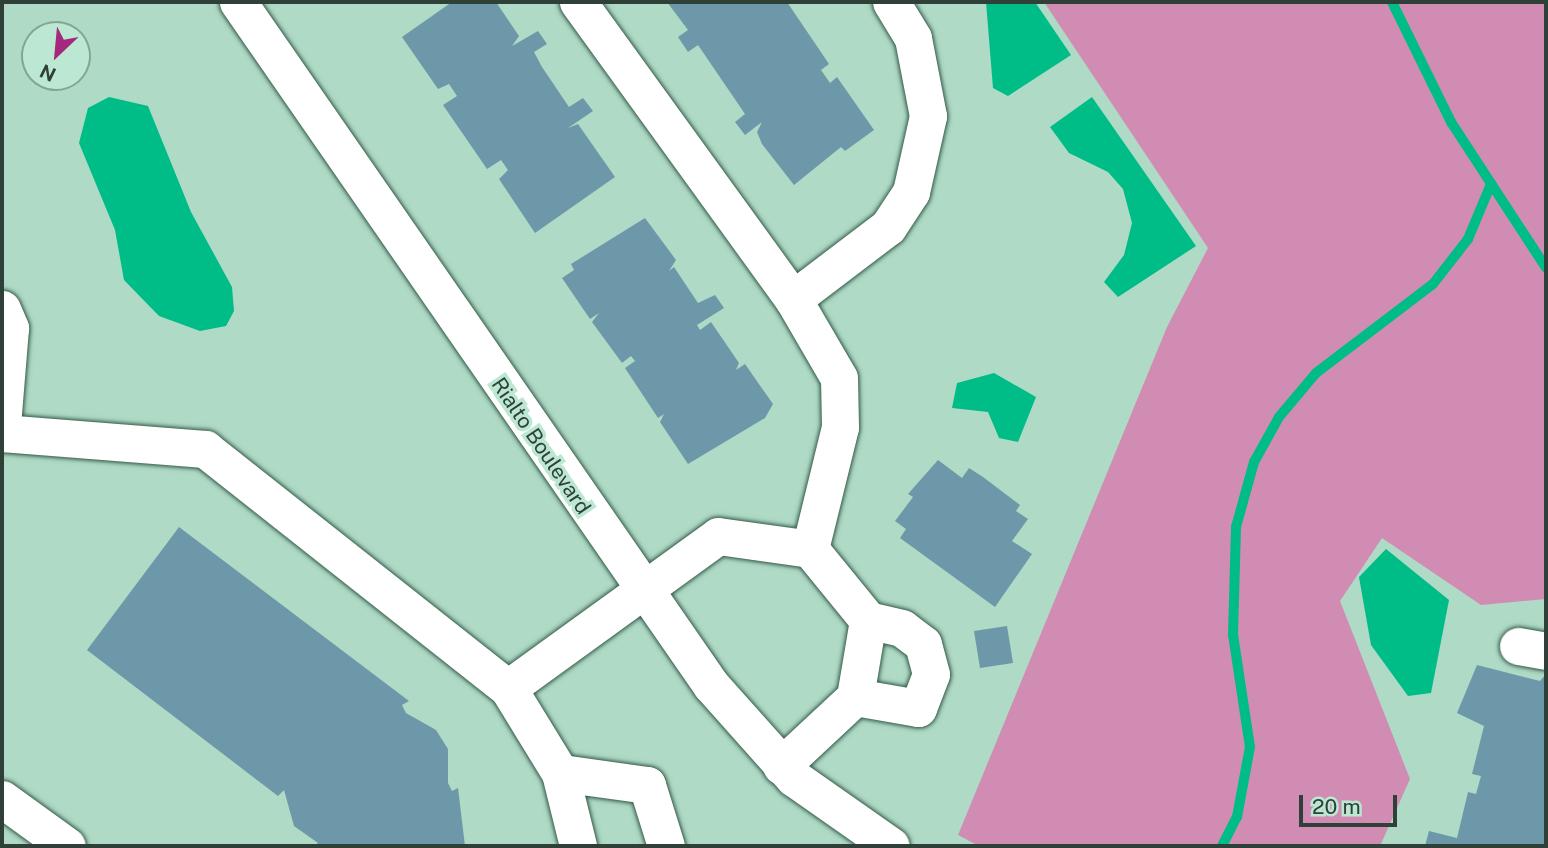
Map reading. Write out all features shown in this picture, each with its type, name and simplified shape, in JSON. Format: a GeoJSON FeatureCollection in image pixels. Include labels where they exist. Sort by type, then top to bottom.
{"type":"FeatureCollection","features":[{"type":"Feature","properties":{"kind":"street","name":"Rialto Boulevard"},"geometry":{"type":"LineString","coordinates":[[238,2],[639,589],[781,766],[891,846]]}},
{"type":"Feature","properties":{"kind":"street"},"geometry":{"type":"LineString","coordinates":[[578,2],[793,299],[839,378],[840,426],[810,549]]}},
{"type":"Feature","properties":{"kind":"street"},"geometry":{"type":"LineString","coordinates":[[793,299],[888,227],[911,192],[928,116],[913,38],[891,2]]}},
{"type":"Feature","properties":{"kind":"street"},"geometry":{"type":"LineString","coordinates":[[2,309],[10,328],[2,425]]}},
{"type":"Feature","properties":{"kind":"street"},"geometry":{"type":"LineString","coordinates":[[2,433],[205,449],[508,688],[560,773],[578,846]]}},
{"type":"Feature","properties":{"kind":"street"},"geometry":{"type":"LineString","coordinates":[[508,688],[639,589],[718,536],[810,549],[868,620],[902,628],[923,644],[931,674],[918,708],[855,697]]}},
{"type":"Feature","properties":{"kind":"street"},"geometry":{"type":"LineString","coordinates":[[781,766],[855,697],[868,620]]}},
{"type":"Feature","properties":{"kind":"street"},"geometry":{"type":"LineString","coordinates":[[560,773],[647,785],[666,846]]}},
{"type":"Feature","properties":{"kind":"street"},"geometry":{"type":"LineString","coordinates":[[2,799],[67,846]]}},
{"type":"Feature","properties":{"kind":"shaded area"},"geometry":{"type":"Polygon","coordinates":[[[986,2],[1035,2],[1071,55],[1008,96],[993,88],[986,2]]]}},
{"type":"Feature","properties":{"kind":"shaded area"},"geometry":{"type":"Polygon","coordinates":[[[1044,2],[1546,2],[1546,599],[1481,605],[1382,538],[1340,601],[1410,779],[1380,846],[979,846],[958,835],[1167,327],[1208,248],[1044,2]]]}},
{"type":"Feature","properties":{"kind":"shaded area"},"geometry":{"type":"Polygon","coordinates":[[[109,97],[148,106],[191,212],[232,287],[234,311],[226,326],[200,331],[159,316],[124,280],[115,230],[79,143],[88,108],[109,97]]]}},
{"type":"Feature","properties":{"kind":"shaded area"},"geometry":{"type":"Polygon","coordinates":[[[1092,97],[1196,246],[1118,297],[1104,282],[1124,255],[1132,223],[1123,189],[1108,172],[1069,153],[1050,127],[1092,97]]]}},
{"type":"Feature","properties":{"kind":"shaded area"},"geometry":{"type":"Polygon","coordinates":[[[994,373],[1036,397],[1018,442],[999,438],[988,412],[952,408],[957,383],[994,373]]]}},
{"type":"Feature","properties":{"kind":"shaded area"},"geometry":{"type":"Polygon","coordinates":[[[1386,549],[1449,600],[1431,693],[1408,696],[1371,645],[1359,577],[1386,549]]]}},
{"type":"Feature","properties":{"kind":"building"},"geometry":{"type":"Polygon","coordinates":[[[452,2],[496,2],[519,36],[512,46],[538,31],[547,44],[534,52],[569,107],[583,98],[593,111],[568,128],[578,124],[615,177],[535,233],[499,179],[508,170],[501,160],[487,169],[443,105],[457,96],[449,84],[438,89],[402,37],[452,2]]]}},
{"type":"Feature","properties":{"kind":"building"},"geometry":{"type":"Polygon","coordinates":[[[667,2],[787,2],[829,64],[821,70],[830,83],[837,77],[874,130],[845,151],[841,147],[794,185],[762,144],[757,132],[762,122],[745,135],[735,122],[745,114],[698,45],[688,52],[678,37],[688,30],[667,2]]]}},
{"type":"Feature","properties":{"kind":"building"},"geometry":{"type":"Polygon","coordinates":[[[645,218],[676,260],[669,271],[674,267],[698,303],[715,295],[724,308],[697,325],[700,330],[711,322],[739,363],[736,370],[745,364],[773,404],[765,418],[688,464],[660,422],[664,414],[658,418],[625,368],[635,361],[631,356],[622,363],[592,322],[599,313],[590,319],[562,278],[574,270],[571,264],[645,218]]]}},
{"type":"Feature","properties":{"kind":"building"},"geometry":{"type":"Polygon","coordinates":[[[938,460],[962,478],[969,468],[983,477],[1020,505],[1016,511],[1028,519],[1012,541],[1032,554],[995,607],[900,538],[906,529],[895,521],[913,497],[908,494],[938,460]]]}},
{"type":"Feature","properties":{"kind":"building"},"geometry":{"type":"Polygon","coordinates":[[[179,527],[409,701],[402,705],[406,713],[436,730],[448,749],[448,783],[452,791],[458,788],[465,846],[314,846],[318,843],[294,826],[284,790],[278,796],[87,650],[179,527]]]}},
{"type":"Feature","properties":{"kind":"building"},"geometry":{"type":"Polygon","coordinates":[[[1007,626],[1013,663],[980,668],[974,631],[1007,626]]]}},
{"type":"Feature","properties":{"kind":"building"},"geometry":{"type":"Polygon","coordinates":[[[1477,665],[1540,681],[1546,674],[1546,846],[1425,846],[1429,831],[1457,838],[1468,792],[1476,794],[1481,776],[1472,774],[1484,726],[1457,713],[1477,665]]]}},
{"type":"Feature","properties":{"kind":"waterway"},"geometry":{"type":"LineString","coordinates":[[1392,2],[1451,122],[1546,268]]}},
{"type":"Feature","properties":{"kind":"waterway"},"geometry":{"type":"LineString","coordinates":[[1222,846],[1237,817],[1250,747],[1233,635],[1236,527],[1254,462],[1279,417],[1316,373],[1433,284],[1468,239],[1491,184]]}}]}
